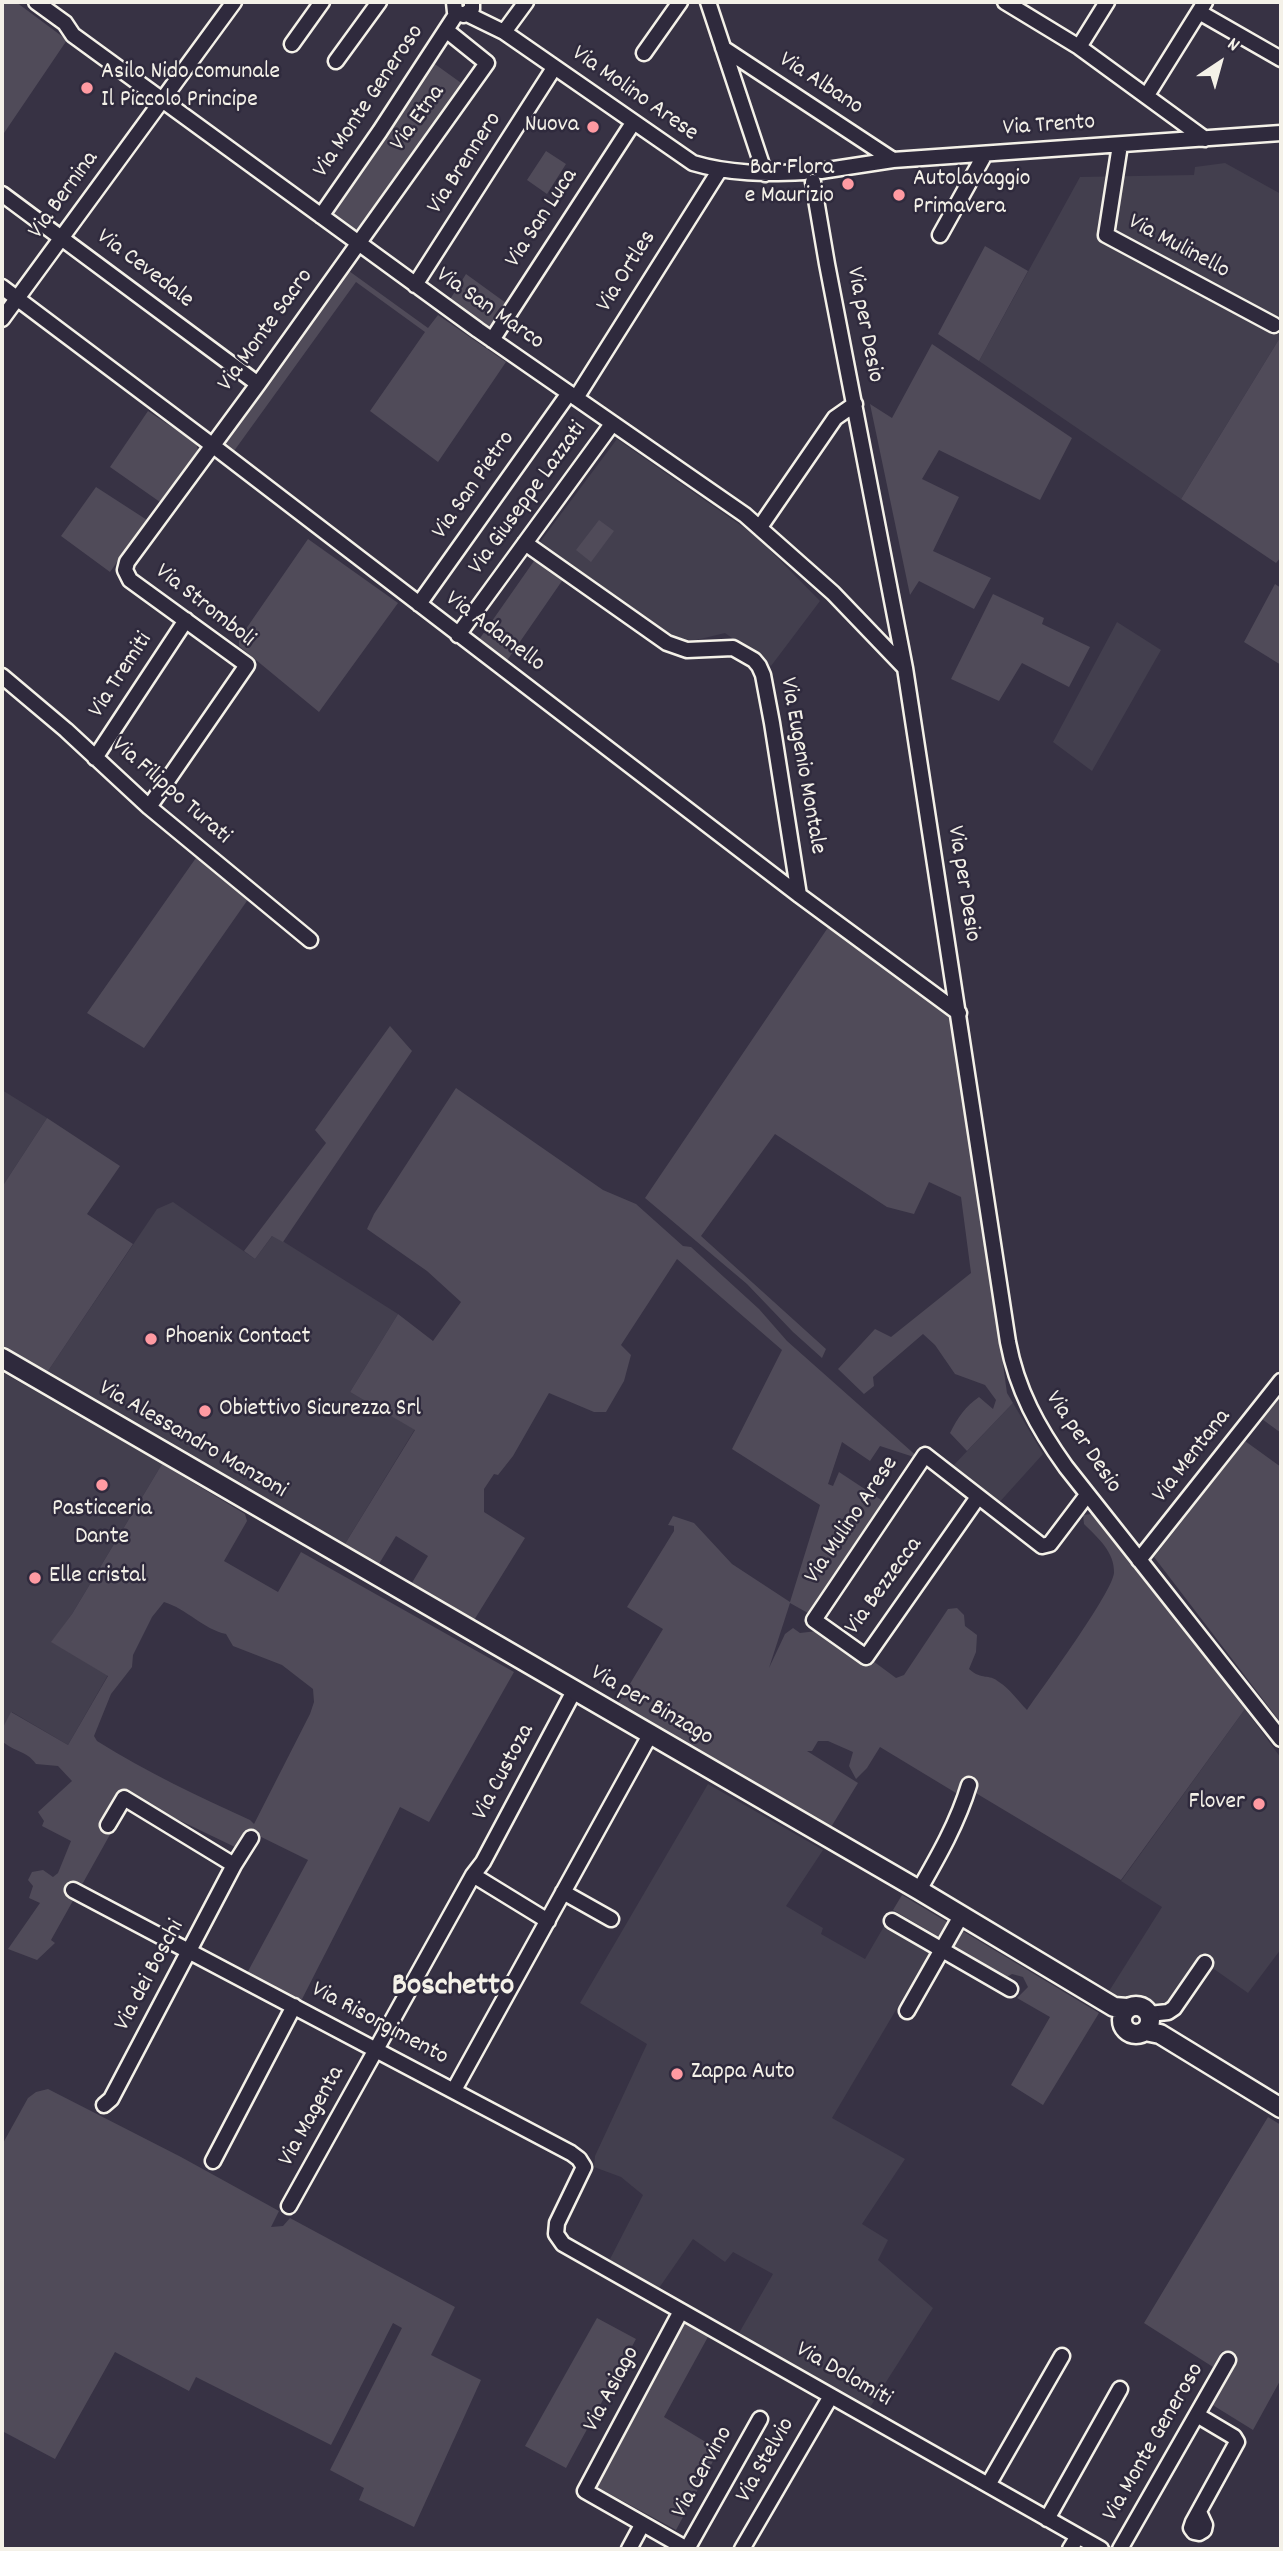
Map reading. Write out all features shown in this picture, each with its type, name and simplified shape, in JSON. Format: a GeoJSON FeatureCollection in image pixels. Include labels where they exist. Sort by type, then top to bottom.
{"type":"FeatureCollection","features":[{"type":"Feature","properties":{"kind":"main road","name":"Via Alessandro Manzoni"},"geometry":{"type":"LineString","coordinates":[[2,1358],[358,1567]]}},
{"type":"Feature","properties":{"kind":"main road","name":"Via per Binzago"},"geometry":{"type":"LineString","coordinates":[[358,1567],[919,1890],[1121,2012],[1124,2028],[1130,2033],[1138,2034],[1154,2027]]}},
{"type":"Feature","properties":{"kind":"main road","name":"Via per Binzago"},"geometry":{"type":"LineString","coordinates":[[1121,2012],[1139,2006],[1154,2027],[1281,2108]]}},
{"type":"Feature","properties":{"kind":"street","name":"Via San Marco"},"geometry":{"type":"LineString","coordinates":[[36,2],[65,23],[73,35],[357,244],[760,527],[833,593],[905,668]]}},
{"type":"Feature","properties":{"kind":"street","name":"Via Bernina"},"geometry":{"type":"LineString","coordinates":[[2,319],[233,2]]}},
{"type":"Feature","properties":{"kind":"street"},"geometry":{"type":"LineString","coordinates":[[292,44],[322,2]]}},
{"type":"Feature","properties":{"kind":"street"},"geometry":{"type":"LineString","coordinates":[[336,61],[379,2]]}},
{"type":"Feature","properties":{"kind":"street"},"geometry":{"type":"LineString","coordinates":[[498,28],[526,2]]}},
{"type":"Feature","properties":{"kind":"street"},"geometry":{"type":"LineString","coordinates":[[644,53],[680,2]]}},
{"type":"Feature","properties":{"kind":"street"},"geometry":{"type":"LineString","coordinates":[[708,2],[765,174]]}},
{"type":"Feature","properties":{"kind":"street"},"geometry":{"type":"LineString","coordinates":[[1079,47],[1107,2]]}},
{"type":"Feature","properties":{"kind":"street"},"geometry":{"type":"LineString","coordinates":[[1010,3],[1079,47],[1205,139]]}},
{"type":"Feature","properties":{"kind":"street","name":"Via Molino Arese"},"geometry":{"type":"LineString","coordinates":[[461,6],[498,28],[693,163],[719,171],[813,175]]}},
{"type":"Feature","properties":{"kind":"street","name":"Via Monte Generoso"},"geometry":{"type":"LineString","coordinates":[[321,216],[461,6]]}},
{"type":"Feature","properties":{"kind":"street"},"geometry":{"type":"LineString","coordinates":[[1147,95],[1202,7],[1281,60]]}},
{"type":"Feature","properties":{"kind":"street","name":"Via Etna"},"geometry":{"type":"LineString","coordinates":[[357,244],[487,63],[446,30]]}},
{"type":"Feature","properties":{"kind":"street","name":"Via Albano"},"geometry":{"type":"LineString","coordinates":[[723,48],[893,160]]}},
{"type":"Feature","properties":{"kind":"street","name":"Via Brennero"},"geometry":{"type":"LineString","coordinates":[[415,285],[554,68]]}},
{"type":"Feature","properties":{"kind":"street","name":"Via San Luca"},"geometry":{"type":"LineString","coordinates":[[492,340],[633,122]]}},
{"type":"Feature","properties":{"kind":"street","name":"Via Trento"},"geometry":{"type":"LineString","coordinates":[[813,175],[893,160],[1281,133]]}},
{"type":"Feature","properties":{"kind":"street","name":"Via Mulinello"},"geometry":{"type":"LineString","coordinates":[[1120,145],[1105,235],[1273,325]]}},
{"type":"Feature","properties":{"kind":"street"},"geometry":{"type":"LineString","coordinates":[[940,235],[985,154]]}},
{"type":"Feature","properties":{"kind":"street","name":"Via Ortles"},"geometry":{"type":"LineString","coordinates":[[572,396],[719,171]]}},
{"type":"Feature","properties":{"kind":"street","name":"Via per Desio"},"geometry":{"type":"LineString","coordinates":[[813,175],[827,264],[905,668],[1005,1329],[1015,1375],[1039,1428],[1087,1494],[1230,1675]]}},
{"type":"Feature","properties":{"kind":"street","name":"Via Cevedale"},"geometry":{"type":"LineString","coordinates":[[2,194],[258,384]]}},
{"type":"Feature","properties":{"kind":"street","name":"Via Monte Sacro"},"geometry":{"type":"LineString","coordinates":[[212,444],[357,244]]}},
{"type":"Feature","properties":{"kind":"street","name":"Via Adamello"},"geometry":{"type":"LineString","coordinates":[[2,288],[212,444],[799,895],[959,1013]]}},
{"type":"Feature","properties":{"kind":"street","name":"Via San Pietro"},"geometry":{"type":"LineString","coordinates":[[419,604],[572,396]]}},
{"type":"Feature","properties":{"kind":"street"},"geometry":{"type":"LineString","coordinates":[[760,527],[835,418],[855,404]]}},
{"type":"Feature","properties":{"kind":"street","name":"Via Giuseppe Lazzati"},"geometry":{"type":"LineString","coordinates":[[458,635],[612,424]]}},
{"type":"Feature","properties":{"kind":"street","name":"Via Stromboli"},"geometry":{"type":"LineString","coordinates":[[149,807],[247,665],[130,580],[125,570],[127,562],[212,444]]}},
{"type":"Feature","properties":{"kind":"street","name":"Via Eugenio Montale"},"geometry":{"type":"LineString","coordinates":[[526,543],[667,643],[687,650],[733,649],[760,666],[772,723],[799,895]]}},
{"type":"Feature","properties":{"kind":"street","name":"Via Tremiti"},"geometry":{"type":"LineString","coordinates":[[95,758],[186,620]]}},
{"type":"Feature","properties":{"kind":"street","name":"Via Filippo Turati"},"geometry":{"type":"LineString","coordinates":[[2,676],[149,807],[310,940]]}},
{"type":"Feature","properties":{"kind":"street","name":"Via Mentana"},"geometry":{"type":"LineString","coordinates":[[1139,1560],[1281,1381]]}},
{"type":"Feature","properties":{"kind":"street","name":"Via Mulino Arese"},"geometry":{"type":"LineString","coordinates":[[814,1620],[925,1455],[1042,1546],[1047,1547],[1087,1494]]}},
{"type":"Feature","properties":{"kind":"street","name":"Via Bezzecca"},"geometry":{"type":"LineString","coordinates":[[814,1620],[866,1657],[978,1497]]}},
{"type":"Feature","properties":{"kind":"street"},"geometry":{"type":"LineString","coordinates":[[1230,1675],[1281,1739]]}},
{"type":"Feature","properties":{"kind":"street"},"geometry":{"type":"LineString","coordinates":[[1230,1675],[1246,1706],[1281,1753]]}},
{"type":"Feature","properties":{"kind":"street","name":"Via Custoza"},"geometry":{"type":"LineString","coordinates":[[376,2050],[473,1875],[483,1862],[574,1691]]}},
{"type":"Feature","properties":{"kind":"street"},"geometry":{"type":"LineString","coordinates":[[453,2090],[650,1735]]}},
{"type":"Feature","properties":{"kind":"street"},"geometry":{"type":"LineString","coordinates":[[919,1890],[966,1799],[969,1786]]}},
{"type":"Feature","properties":{"kind":"street"},"geometry":{"type":"LineString","coordinates":[[108,1825],[124,1798],[234,1865]]}},
{"type":"Feature","properties":{"kind":"street","name":"Via dei Boschi"},"geometry":{"type":"LineString","coordinates":[[104,2105],[110,2099],[234,1865],[251,1838]]}},
{"type":"Feature","properties":{"kind":"street"},"geometry":{"type":"LineString","coordinates":[[473,1875],[548,1920]]}},
{"type":"Feature","properties":{"kind":"street","name":"Via Risorgimento"},"geometry":{"type":"LineString","coordinates":[[73,1890],[579,2159],[584,2167],[557,2223],[556,2234],[562,2244]]}},
{"type":"Feature","properties":{"kind":"street"},"geometry":{"type":"LineString","coordinates":[[563,1892],[611,1919]]}},
{"type":"Feature","properties":{"kind":"street"},"geometry":{"type":"LineString","coordinates":[[907,2011],[961,1916]]}},
{"type":"Feature","properties":{"kind":"street"},"geometry":{"type":"LineString","coordinates":[[892,1921],[1010,1989]]}},
{"type":"Feature","properties":{"kind":"street"},"geometry":{"type":"LineString","coordinates":[[1154,2027],[1165,2030],[1168,2012],[1174,2008],[1205,1963]]}},
{"type":"Feature","properties":{"kind":"street"},"geometry":{"type":"LineString","coordinates":[[213,2161],[295,2006]]}},
{"type":"Feature","properties":{"kind":"street","name":"Via per Binzago"},"geometry":{"type":"LineString","coordinates":[[1154,2027],[1168,2012]]}},
{"type":"Feature","properties":{"kind":"street","name":"Via Magenta"},"geometry":{"type":"LineString","coordinates":[[289,2206],[376,2050]]}},
{"type":"Feature","properties":{"kind":"street","name":"Via Dolomiti"},"geometry":{"type":"LineString","coordinates":[[562,2244],[989,2485],[1047,2519],[1074,2543],[1101,2549]]}},
{"type":"Feature","properties":{"kind":"street","name":"Via Asiago"},"geometry":{"type":"LineString","coordinates":[[642,2525],[584,2491],[681,2311]]}},
{"type":"Feature","properties":{"kind":"street"},"geometry":{"type":"LineString","coordinates":[[989,2485],[1062,2356]]}},
{"type":"Feature","properties":{"kind":"street","name":"Via Monte Generoso"},"geometry":{"type":"LineString","coordinates":[[1120,2549],[1228,2360]]}},
{"type":"Feature","properties":{"kind":"street"},"geometry":{"type":"LineString","coordinates":[[1047,2519],[1120,2389]]}},
{"type":"Feature","properties":{"kind":"street","name":"Via Stelvio"},"geometry":{"type":"LineString","coordinates":[[742,2549],[831,2396]]}},
{"type":"Feature","properties":{"kind":"street"},"geometry":{"type":"LineString","coordinates":[[1197,2415],[1237,2442],[1199,2512]]}},
{"type":"Feature","properties":{"kind":"street","name":"Via Cervino"},"geometry":{"type":"LineString","coordinates":[[687,2549],[760,2419]]}},
{"type":"Feature","properties":{"kind":"street"},"geometry":{"type":"LineString","coordinates":[[629,2549],[642,2525],[687,2549]]}},
{"type":"Feature","properties":{"kind":"shaded area"},"geometry":{"type":"Polygon","coordinates":[[[2,2],[16,2],[67,40],[2,136],[2,2]]]}},
{"type":"Feature","properties":{"kind":"shaded area"},"geometry":{"type":"Polygon","coordinates":[[[432,62],[464,85],[360,228],[352,230],[333,217],[331,211],[432,62]]]}},
{"type":"Feature","properties":{"kind":"shaded area"},"geometry":{"type":"Polygon","coordinates":[[[546,151],[566,164],[547,194],[527,180],[546,151]]]}},
{"type":"Feature","properties":{"kind":"shaded area"},"geometry":{"type":"Polygon","coordinates":[[[1225,163],[1281,194],[1281,336],[1181,499],[979,361],[1080,177],[1194,175],[1195,167],[1225,163]]]}},
{"type":"Feature","properties":{"kind":"shaded area"},"geometry":{"type":"Polygon","coordinates":[[[985,246],[1028,271],[979,361],[938,334],[985,246]]]}},
{"type":"Feature","properties":{"kind":"shaded area"},"geometry":{"type":"Polygon","coordinates":[[[349,271],[428,328],[438,315],[506,362],[438,462],[370,411],[425,332],[356,282],[234,451],[223,443],[349,271]]]}},
{"type":"Feature","properties":{"kind":"shaded area"},"geometry":{"type":"Polygon","coordinates":[[[466,274],[506,303],[489,330],[449,301],[466,274]]]}},
{"type":"Feature","properties":{"kind":"shaded area"},"geometry":{"type":"Polygon","coordinates":[[[1281,336],[1281,557],[1276,563],[1181,499],[1281,336]]]}},
{"type":"Feature","properties":{"kind":"shaded area"},"geometry":{"type":"Polygon","coordinates":[[[932,344],[1072,438],[1040,500],[939,450],[922,479],[959,497],[933,551],[991,578],[974,609],[919,581],[910,595],[870,404],[892,418],[932,344]]]}},
{"type":"Feature","properties":{"kind":"shaded area"},"geometry":{"type":"Polygon","coordinates":[[[148,411],[196,443],[198,450],[160,502],[110,467],[148,411]]]}},
{"type":"Feature","properties":{"kind":"shaded area"},"geometry":{"type":"Polygon","coordinates":[[[617,439],[756,536],[820,601],[771,666],[725,633],[692,641],[676,639],[540,542],[617,439]]]}},
{"type":"Feature","properties":{"kind":"shaded area"},"geometry":{"type":"Polygon","coordinates":[[[96,487],[147,520],[110,572],[61,536],[96,487]]]}},
{"type":"Feature","properties":{"kind":"shaded area"},"geometry":{"type":"Polygon","coordinates":[[[599,520],[614,531],[591,562],[576,550],[599,520]]]}},
{"type":"Feature","properties":{"kind":"shaded area"},"geometry":{"type":"Polygon","coordinates":[[[308,539],[398,603],[319,712],[239,646],[239,639],[308,539]]]}},
{"type":"Feature","properties":{"kind":"shaded area"},"geometry":{"type":"Polygon","coordinates":[[[534,561],[540,561],[564,578],[506,662],[478,641],[534,561]]]}},
{"type":"Feature","properties":{"kind":"shaded area"},"geometry":{"type":"Polygon","coordinates":[[[1275,584],[1281,588],[1281,665],[1244,642],[1275,584]]]}},
{"type":"Feature","properties":{"kind":"shaded area"},"geometry":{"type":"Polygon","coordinates":[[[993,594],[1044,618],[1042,624],[1090,647],[1069,687],[1022,663],[999,701],[951,679],[993,594]]]}},
{"type":"Feature","properties":{"kind":"shaded area"},"geometry":{"type":"Polygon","coordinates":[[[1117,622],[1161,650],[1092,771],[1053,742],[1117,622]]]}},
{"type":"Feature","properties":{"kind":"shaded area"},"geometry":{"type":"Polygon","coordinates":[[[198,855],[249,898],[144,1048],[87,1013],[198,855]]]}},
{"type":"Feature","properties":{"kind":"shaded area"},"geometry":{"type":"Polygon","coordinates":[[[829,926],[951,1013],[967,1107],[1007,1393],[1013,1403],[967,1451],[950,1433],[956,1422],[979,1397],[993,1409],[996,1400],[985,1385],[955,1374],[935,1345],[923,1334],[873,1377],[874,1386],[864,1394],[838,1369],[875,1329],[891,1337],[971,1273],[961,1197],[929,1182],[914,1214],[887,1207],[775,1134],[701,1236],[826,1349],[822,1358],[747,1284],[645,1198],[829,926]]]}},
{"type":"Feature","properties":{"kind":"shaded area"},"geometry":{"type":"Polygon","coordinates":[[[390,1026],[412,1051],[283,1242],[272,1236],[255,1259],[244,1251],[326,1143],[315,1130],[390,1026]]]}},
{"type":"Feature","properties":{"kind":"shaded area"},"geometry":{"type":"Polygon","coordinates":[[[456,1088],[603,1190],[636,1204],[683,1246],[691,1247],[759,1309],[787,1341],[920,1459],[880,1446],[870,1461],[842,1442],[828,1484],[833,1486],[839,1472],[889,1505],[815,1617],[790,1603],[769,1668],[785,1634],[793,1628],[800,1633],[817,1631],[868,1665],[873,1661],[896,1678],[904,1675],[948,1609],[957,1608],[964,1615],[965,1626],[977,1635],[976,1652],[969,1669],[999,1682],[1027,1710],[1090,1619],[1114,1573],[1112,1558],[1084,1524],[1083,1515],[1092,1514],[1245,1709],[1121,1880],[964,1786],[956,1793],[880,1747],[867,1768],[856,1779],[849,1766],[853,1752],[828,1741],[818,1741],[812,1751],[807,1751],[858,1783],[828,1832],[616,1707],[663,1629],[627,1607],[674,1531],[674,1526],[668,1525],[673,1516],[694,1523],[732,1564],[790,1602],[820,1505],[732,1449],[782,1350],[677,1259],[621,1345],[631,1355],[624,1381],[606,1412],[594,1412],[549,1393],[513,1456],[498,1475],[494,1474],[484,1489],[484,1512],[525,1538],[471,1625],[407,1591],[428,1556],[396,1536],[374,1572],[340,1552],[415,1430],[350,1392],[398,1314],[433,1341],[461,1302],[427,1271],[367,1229],[456,1088]]]}},
{"type":"Feature","properties":{"kind":"shaded area"},"geometry":{"type":"Polygon","coordinates":[[[2,1090],[47,1118],[2,1187],[2,1090]]]}},
{"type":"Feature","properties":{"kind":"shaded area"},"geometry":{"type":"Polygon","coordinates":[[[47,1118],[120,1166],[87,1214],[133,1244],[44,1377],[2,1351],[2,1187],[47,1118]]]}},
{"type":"Feature","properties":{"kind":"shaded area"},"geometry":{"type":"Polygon","coordinates":[[[173,1202],[255,1259],[273,1235],[398,1314],[350,1392],[415,1429],[340,1552],[44,1377],[157,1209],[173,1202]]]}},
{"type":"Feature","properties":{"kind":"shaded area"},"geometry":{"type":"Polygon","coordinates":[[[2,1372],[162,1464],[72,1614],[52,1642],[108,1675],[68,1745],[12,1712],[2,1729],[2,1372]]]}},
{"type":"Feature","properties":{"kind":"shaded area"},"geometry":{"type":"Polygon","coordinates":[[[1281,1394],[1281,1433],[1262,1419],[1281,1394]]]}},
{"type":"Feature","properties":{"kind":"shaded area"},"geometry":{"type":"Polygon","coordinates":[[[1013,1403],[1043,1454],[996,1506],[951,1468],[1013,1403]]]}},
{"type":"Feature","properties":{"kind":"shaded area"},"geometry":{"type":"Polygon","coordinates":[[[1245,1441],[1281,1467],[1281,1723],[1154,1557],[1245,1441]]]}},
{"type":"Feature","properties":{"kind":"shaded area"},"geometry":{"type":"Polygon","coordinates":[[[162,1464],[245,1514],[247,1521],[224,1561],[278,1592],[301,1552],[514,1672],[429,1822],[400,1807],[300,2003],[246,1975],[308,1860],[249,1831],[237,1848],[131,1797],[51,1940],[55,1943],[37,1960],[8,1949],[40,1903],[29,1898],[33,1886],[28,1880],[32,1872],[43,1870],[53,1877],[58,1873],[71,1841],[42,1826],[44,1821],[38,1812],[72,1781],[58,1766],[36,1764],[28,1756],[6,1745],[2,1741],[2,1729],[11,1712],[68,1745],[108,1676],[51,1642],[72,1614],[162,1464]],[[164,1602],[152,1617],[133,1655],[132,1667],[111,1694],[94,1736],[97,1741],[134,1763],[254,1824],[310,1714],[314,1702],[313,1689],[282,1665],[233,1646],[226,1634],[164,1602]]]}},
{"type":"Feature","properties":{"kind":"shaded area"},"geometry":{"type":"Polygon","coordinates":[[[1245,1709],[1281,1758],[1281,1949],[1248,1993],[1204,1962],[1171,2007],[1151,2010],[1140,2003],[1121,2004],[1106,1996],[1162,1907],[1121,1881],[1245,1709]]]}},
{"type":"Feature","properties":{"kind":"shaded area"},"geometry":{"type":"Polygon","coordinates":[[[708,1784],[823,1850],[786,1906],[823,1928],[821,1934],[865,1959],[886,1923],[932,1949],[832,2118],[905,2159],[862,2224],[888,2240],[878,2260],[933,2308],[867,2412],[739,2333],[773,2274],[733,2252],[725,2262],[693,2239],[659,2288],[609,2261],[643,2195],[621,2177],[594,2167],[595,2156],[647,2044],[580,2003],[708,1784]]]}},
{"type":"Feature","properties":{"kind":"shaded area"},"geometry":{"type":"Polygon","coordinates":[[[902,1895],[949,1923],[941,1938],[893,1910],[902,1895]]]}},
{"type":"Feature","properties":{"kind":"shaded area"},"geometry":{"type":"Polygon","coordinates":[[[961,1930],[1099,2013],[1043,2105],[1011,2085],[1050,2017],[1017,1998],[1028,1987],[1023,1977],[1012,1974],[1007,1977],[952,1945],[961,1930]]]}},
{"type":"Feature","properties":{"kind":"shaded area"},"geometry":{"type":"Polygon","coordinates":[[[48,2089],[279,2211],[271,2227],[283,2226],[290,2218],[455,2307],[431,2355],[481,2380],[414,2527],[359,2500],[364,2488],[330,2470],[402,2328],[393,2323],[331,2445],[196,2377],[189,2391],[115,2352],[55,2459],[2,2431],[2,2145],[28,2098],[36,2092],[48,2089]]]}},
{"type":"Feature","properties":{"kind":"shaded area"},"geometry":{"type":"Polygon","coordinates":[[[1268,2117],[1281,2125],[1281,2379],[1253,2430],[1211,2404],[1236,2360],[1222,2351],[1213,2367],[1144,2323],[1268,2117]]]}},
{"type":"Feature","properties":{"kind":"shaded area"},"geometry":{"type":"Polygon","coordinates":[[[597,2318],[636,2339],[566,2468],[525,2446],[597,2318]]]}},
{"type":"Feature","properties":{"kind":"shaded area"},"geometry":{"type":"Polygon","coordinates":[[[680,2320],[709,2335],[664,2417],[719,2450],[676,2530],[597,2487],[680,2320]]]}},
{"type":"Feature","properties":{"kind":"place","name":"Asilo Nido comunale Il Piccolo Principe"},"geometry":{"type":"Point","coordinates":[87,88]}},
{"type":"Feature","properties":{"kind":"place","name":"Nuova"},"geometry":{"type":"Point","coordinates":[593,127]}},
{"type":"Feature","properties":{"kind":"place","name":"Bar Flora e Maurizio"},"geometry":{"type":"Point","coordinates":[848,184]}},
{"type":"Feature","properties":{"kind":"place","name":"Autolavaggio Primavera"},"geometry":{"type":"Point","coordinates":[899,195]}},
{"type":"Feature","properties":{"kind":"place","name":"Phoenix Contact"},"geometry":{"type":"Point","coordinates":[151,1339]}},
{"type":"Feature","properties":{"kind":"place","name":"Obiettivo Sicurezza Srl"},"geometry":{"type":"Point","coordinates":[205,1411]}},
{"type":"Feature","properties":{"kind":"place","name":"Pasticceria Dante"},"geometry":{"type":"Point","coordinates":[102,1485]}},
{"type":"Feature","properties":{"kind":"place","name":"Elle cristal"},"geometry":{"type":"Point","coordinates":[35,1578]}},
{"type":"Feature","properties":{"kind":"place","name":"Flover"},"geometry":{"type":"Point","coordinates":[1259,1804]}},
{"type":"Feature","properties":{"kind":"place","name":"Zappa Auto"},"geometry":{"type":"Point","coordinates":[677,2074]}},
{"type":"Feature","properties":{"kind":"district","name":"Boschetto"},"geometry":{"type":"Point","coordinates":[453,1989]}}]}
